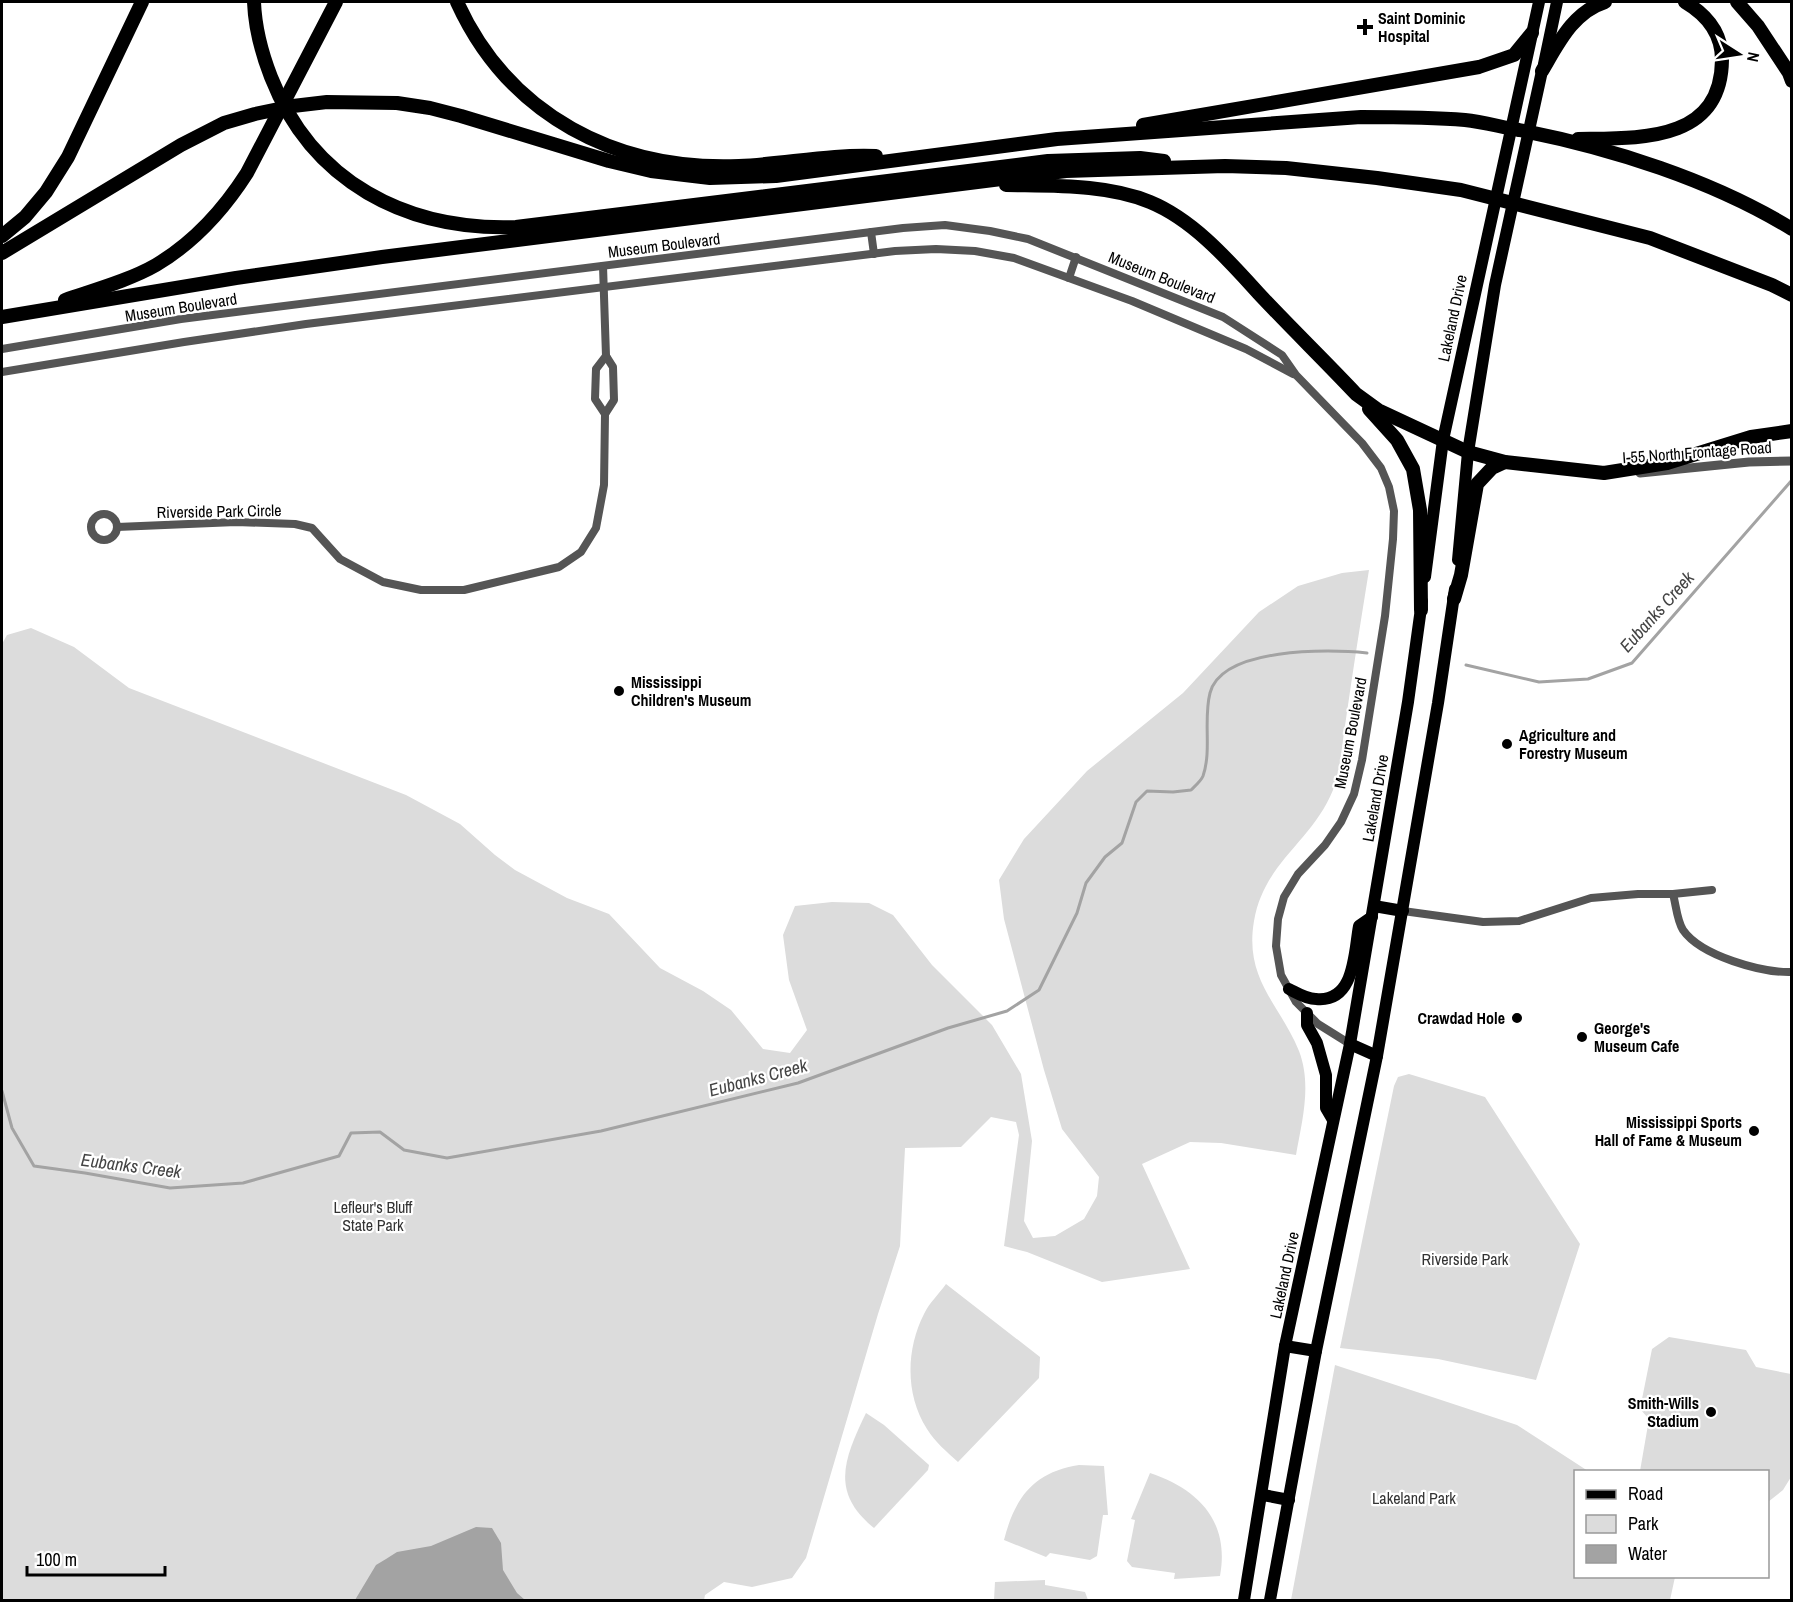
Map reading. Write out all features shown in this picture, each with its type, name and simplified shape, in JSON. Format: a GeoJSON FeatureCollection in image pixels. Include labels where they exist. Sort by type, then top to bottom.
{"type":"FeatureCollection","features":[{"type":"Feature","properties":{"kind":"highway"},"geometry":{"type":"LineString","coordinates":[[2,236],[25,217],[46,192],[68,157],[142,2]]}},
{"type":"Feature","properties":{"kind":"highway"},"geometry":{"type":"LineString","coordinates":[[254,2],[257,30],[278,95],[314,150],[355,185],[379,200],[435,221],[488,228],[516,227],[1048,161],[1140,158],[1297,170],[1461,190],[1650,238],[1772,285],[1791,295]]}},
{"type":"Feature","properties":{"kind":"highway"},"geometry":{"type":"LineString","coordinates":[[28,312],[112,284],[155,265],[184,244],[208,222],[234,193],[247,173],[336,2]]}},
{"type":"Feature","properties":{"kind":"highway"},"geometry":{"type":"LineString","coordinates":[[457,2],[474,34],[487,52],[524,93],[547,113],[602,145],[673,164],[738,166],[844,155],[911,158]]}},
{"type":"Feature","properties":{"kind":"highway"},"geometry":{"type":"LineString","coordinates":[[1542,71],[1567,30],[1582,15],[1605,2]]}},
{"type":"Feature","properties":{"kind":"highway"},"geometry":{"type":"LineString","coordinates":[[1565,139],[1658,135],[1682,127],[1702,113],[1716,96],[1721,75],[1722,48],[1714,28],[1699,10],[1685,2]]}},
{"type":"Feature","properties":{"kind":"highway"},"geometry":{"type":"LineString","coordinates":[[1737,2],[1758,26],[1791,77]]}},
{"type":"Feature","properties":{"kind":"highway"},"geometry":{"type":"LineString","coordinates":[[2,253],[181,145],[224,123],[293,106],[362,101],[430,108],[511,130],[609,161],[651,171],[681,176],[745,178],[776,176],[1057,139],[1479,67],[1514,55],[1532,33]]}},
{"type":"Feature","properties":{"kind":"highway"},"geometry":{"type":"LineString","coordinates":[[1057,139],[1361,117],[1411,116],[1467,120],[1565,139],[1680,176],[1764,212],[1791,229]]}},
{"type":"Feature","properties":{"kind":"highway"},"geometry":{"type":"LineString","coordinates":[[2,317],[236,278],[382,257],[959,184],[1066,171],[1226,166]]}},
{"type":"Feature","properties":{"kind":"highway"},"geometry":{"type":"LineString","coordinates":[[959,184],[1059,186],[1103,190],[1150,202],[1187,224],[1228,259],[1397,440],[1413,469],[1420,510],[1421,609]]}},
{"type":"Feature","properties":{"kind":"highway"},"geometry":{"type":"LineString","coordinates":[[1356,394],[1378,410],[1468,452],[1505,462],[1604,473],[1667,464],[1751,437],[1791,430]]}},
{"type":"Feature","properties":{"kind":"highway"},"geometry":{"type":"LineString","coordinates":[[1454,599],[1461,575],[1478,484],[1492,468],[1505,462]]}},
{"type":"Feature","properties":{"kind":"main road","name":"Lakeland Drive"},"geometry":{"type":"LineString","coordinates":[[1244,1600],[1286,1347],[1350,1044],[1373,911],[1408,702],[1443,440],[1539,2]]}},
{"type":"Feature","properties":{"kind":"main road"},"geometry":{"type":"LineString","coordinates":[[1270,1600],[1316,1351],[1377,1056],[1403,911],[1454,599],[1468,452],[1495,285],[1557,2]]}},
{"type":"Feature","properties":{"kind":"main road"},"geometry":{"type":"LineString","coordinates":[[1289,989],[1317,1000],[1336,995],[1346,987],[1359,926],[1373,911],[1403,911]]}},
{"type":"Feature","properties":{"kind":"main road"},"geometry":{"type":"LineString","coordinates":[[1307,1013],[1307,1025],[1317,1043],[1326,1075],[1326,1108],[1333,1120]]}},
{"type":"Feature","properties":{"kind":"main road"},"geometry":{"type":"LineString","coordinates":[[1350,1044],[1377,1056]]}},
{"type":"Feature","properties":{"kind":"main road"},"geometry":{"type":"LineString","coordinates":[[1286,1347],[1316,1351]]}},
{"type":"Feature","properties":{"kind":"main road"},"geometry":{"type":"LineString","coordinates":[[1263,1495],[1290,1500]]}},
{"type":"Feature","properties":{"kind":"street","name":"Museum Boulevard"},"geometry":{"type":"LineString","coordinates":[[2,349],[181,319],[871,232],[945,225],[1028,239],[1223,317],[1282,355],[1296,375],[1373,455],[1389,487],[1394,511],[1385,616],[1362,760],[1354,794],[1341,822],[1325,845],[1298,874],[1284,897],[1278,919],[1276,946],[1281,975],[1296,1002],[1318,1024],[1350,1044]]}},
{"type":"Feature","properties":{"kind":"street"},"geometry":{"type":"LineString","coordinates":[[871,232],[874,254]]}},
{"type":"Feature","properties":{"kind":"street","name":"Museum Boulevard"},"geometry":{"type":"LineString","coordinates":[[2,372],[306,324],[874,254],[936,249],[975,251],[1014,258],[1132,301],[1246,349],[1296,375]]}},
{"type":"Feature","properties":{"kind":"street"},"geometry":{"type":"LineString","coordinates":[[1069,278],[1076,257]]}},
{"type":"Feature","properties":{"kind":"street","name":"Riverside Park Circle"},"geometry":{"type":"LineString","coordinates":[[117,527],[236,522],[295,524],[312,528],[340,559],[383,582],[421,590],[464,590],[559,567],[581,552],[596,528],[604,485],[605,414],[614,400],[614,366],[606,356],[603,266]]}},
{"type":"Feature","properties":{"kind":"street","name":"Riverside Park Circle"},"geometry":{"type":"LineString","coordinates":[[605,414],[595,399],[596,369],[606,356]]}},
{"type":"Feature","properties":{"kind":"street","name":"I-55 North Frontage Road"},"geometry":{"type":"LineString","coordinates":[[1604,473],[1654,472],[1749,462],[1791,461]]}},
{"type":"Feature","properties":{"kind":"street"},"geometry":{"type":"LineString","coordinates":[[1403,911],[1483,922],[1519,921],[1591,898],[1712,890]]}},
{"type":"Feature","properties":{"kind":"street"},"geometry":{"type":"LineString","coordinates":[[1673,894],[1683,930],[1703,949],[1779,973],[1791,972]]}},
{"type":"Feature","properties":{"kind":"green space","name":"Lefleur's Bluff State Park"},"geometry":{"type":"Polygon","coordinates":[[[1369,570],[1336,782],[1324,808],[1268,883],[1259,901],[1254,921],[1252,942],[1259,976],[1291,1034],[1303,1064],[1305,1103],[1296,1155],[1221,1143],[1190,1142],[1142,1164],[1190,1269],[1102,1282],[1027,1252],[1004,1246],[1019,1135],[1016,1122],[991,1117],[961,1147],[905,1148],[900,1246],[806,1558],[792,1578],[752,1587],[724,1582],[705,1595],[704,1600],[2,1600],[2,644],[7,635],[31,628],[74,647],[129,688],[406,795],[460,824],[515,870],[567,898],[609,914],[660,968],[703,991],[731,1010],[763,1049],[790,1053],[807,1030],[789,980],[783,935],[795,906],[832,902],[869,903],[893,915],[932,965],[992,1025],[1021,1074],[1032,1141],[1024,1221],[1033,1238],[1055,1236],[1084,1219],[1097,1196],[1099,1177],[1062,1129],[1004,919],[999,880],[1024,839],[1087,771],[1183,693],[1259,612],[1298,586],[1342,573],[1369,570]]]}},
{"type":"Feature","properties":{"kind":"green space","name":"Riverside Park"},"geometry":{"type":"Polygon","coordinates":[[[1409,1074],[1485,1097],[1580,1244],[1536,1380],[1438,1359],[1340,1348],[1394,1086],[1398,1077],[1409,1074]]]}},
{"type":"Feature","properties":{"kind":"green space"},"geometry":{"type":"Polygon","coordinates":[[[946,1284],[1040,1357],[1039,1378],[958,1462],[941,1447],[920,1416],[910,1372],[918,1328],[929,1306],[946,1284]]]}},
{"type":"Feature","properties":{"kind":"green space","name":"Smith-Wills Stadium"},"geometry":{"type":"Polygon","coordinates":[[[1669,1337],[1746,1350],[1756,1367],[1791,1374],[1791,1477],[1783,1490],[1769,1501],[1769,1470],[1640,1470],[1649,1419],[1640,1409],[1652,1349],[1669,1337]]]}},
{"type":"Feature","properties":{"kind":"green space","name":"Lakeland Park"},"geometry":{"type":"Polygon","coordinates":[[[1335,1365],[1517,1425],[1586,1470],[1574,1470],[1574,1578],[1675,1578],[1670,1600],[1291,1600],[1335,1365]]]}},
{"type":"Feature","properties":{"kind":"green space"},"geometry":{"type":"Polygon","coordinates":[[[866,1413],[884,1425],[929,1465],[928,1470],[874,1528],[860,1515],[851,1501],[846,1487],[845,1474],[852,1444],[866,1413]]]}},
{"type":"Feature","properties":{"kind":"green space"},"geometry":{"type":"Polygon","coordinates":[[[1079,1465],[1104,1466],[1108,1515],[1103,1515],[1097,1556],[1090,1560],[1050,1553],[1046,1557],[1004,1540],[1014,1511],[1021,1499],[1038,1480],[1063,1468],[1079,1465]]]}},
{"type":"Feature","properties":{"kind":"green space"},"geometry":{"type":"Polygon","coordinates":[[[1150,1473],[1183,1488],[1207,1510],[1215,1523],[1220,1539],[1222,1556],[1220,1576],[1174,1579],[1175,1573],[1132,1567],[1127,1561],[1135,1520],[1131,1519],[1150,1473]]]}},
{"type":"Feature","properties":{"kind":"green space"},"geometry":{"type":"Polygon","coordinates":[[[1045,1580],[1045,1585],[1085,1592],[1088,1600],[994,1600],[995,1582],[1045,1580]]]}},
{"type":"Feature","properties":{"kind":"water"},"geometry":{"type":"Polygon","coordinates":[[[476,1527],[492,1528],[501,1543],[503,1570],[517,1593],[525,1600],[355,1600],[376,1565],[397,1552],[431,1546],[476,1527]]]}},
{"type":"Feature","properties":{"kind":"waterway","name":"Eubanks Creek"},"geometry":{"type":"LineString","coordinates":[[1466,665],[1539,682],[1588,679],[1632,663],[1792,480]]}},
{"type":"Feature","properties":{"kind":"waterway","name":"Eubanks Creek"},"geometry":{"type":"LineString","coordinates":[[2,1091],[12,1128],[34,1166],[170,1188],[243,1183],[339,1156],[351,1133],[380,1132],[404,1150],[447,1158],[601,1131],[798,1083],[948,1028],[1007,1011],[1039,990],[1077,913],[1086,883],[1105,857],[1122,843],[1136,802],[1147,791],[1191,790],[1202,778],[1207,756],[1208,703],[1210,693],[1219,678],[1234,667],[1255,659],[1279,654],[1328,651],[1367,653]]}},
{"type":"Feature","properties":{"kind":"place","name":"Saint Dominic Hospital"},"geometry":{"type":"Point","coordinates":[1365,27]}},
{"type":"Feature","properties":{"kind":"place","name":"Mississippi Children's Museum"},"geometry":{"type":"Point","coordinates":[619,691]}},
{"type":"Feature","properties":{"kind":"place","name":"Agriculture and Forestry Museum"},"geometry":{"type":"Point","coordinates":[1507,744]}},
{"type":"Feature","properties":{"kind":"place","name":"Crawdad Hole"},"geometry":{"type":"Point","coordinates":[1517,1018]}},
{"type":"Feature","properties":{"kind":"place","name":"George's Museum Cafe"},"geometry":{"type":"Point","coordinates":[1582,1037]}},
{"type":"Feature","properties":{"kind":"place","name":"Mississippi Sports Hall of Fame & Museum"},"geometry":{"type":"Point","coordinates":[1754,1131]}},
{"type":"Feature","properties":{"kind":"place","name":"Smith-Wills Stadium"},"geometry":{"type":"Point","coordinates":[1711,1412]}}]}
